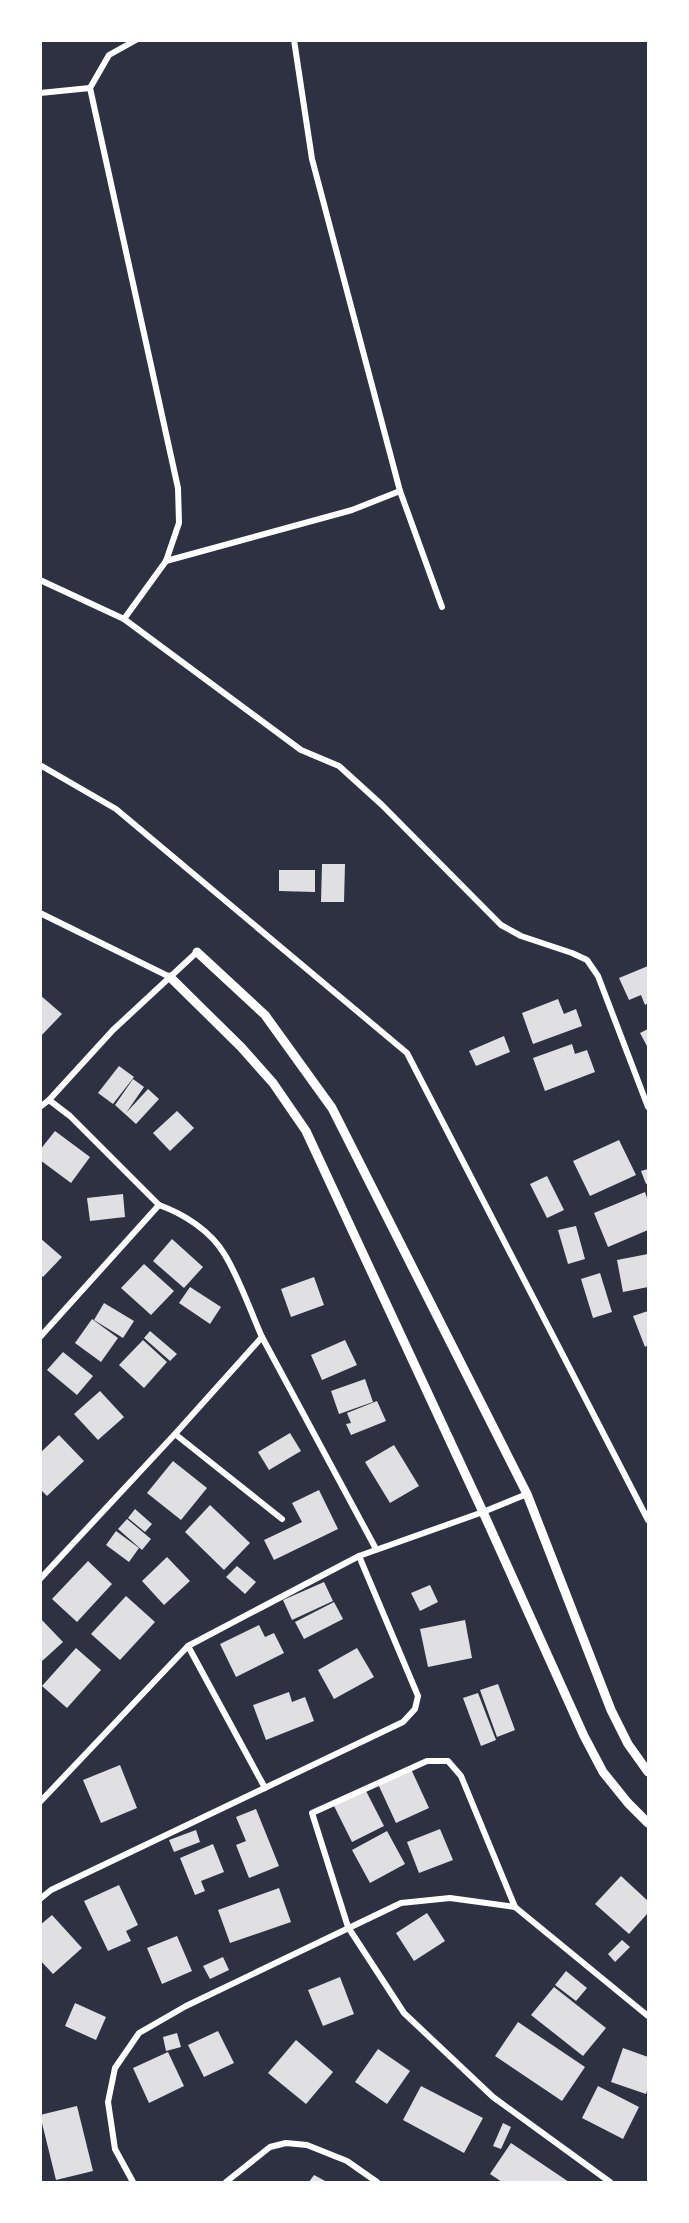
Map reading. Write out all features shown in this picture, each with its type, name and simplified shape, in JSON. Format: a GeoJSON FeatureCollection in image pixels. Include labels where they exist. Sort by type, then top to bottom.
{"type":"FeatureCollection","features":[{"type":"Feature","properties":{"kind":"street"},"geometry":{"type":"LineString","coordinates":[[124,620],[166,561],[179,523],[178,488],[90,88],[110,55],[136,40]]}},
{"type":"Feature","properties":{"kind":"street"},"geometry":{"type":"LineString","coordinates":[[294,40],[312,159],[400,491],[442,607]]}},
{"type":"Feature","properties":{"kind":"street"},"geometry":{"type":"LineString","coordinates":[[40,93],[90,88]]}},
{"type":"Feature","properties":{"kind":"street"},"geometry":{"type":"LineString","coordinates":[[166,561],[352,510],[400,491]]}},
{"type":"Feature","properties":{"kind":"street"},"geometry":{"type":"LineString","coordinates":[[40,580],[124,620],[301,750],[339,766],[382,805],[501,925],[521,936],[587,960],[597,976],[648,1107]]}},
{"type":"Feature","properties":{"kind":"street"},"geometry":{"type":"LineString","coordinates":[[40,765],[116,809],[407,1053],[648,1520]]}},
{"type":"Feature","properties":{"kind":"street"},"geometry":{"type":"LineString","coordinates":[[40,912],[170,977],[241,1047],[273,1083],[306,1131],[584,1736],[603,1772],[628,1803],[648,1822]]}},
{"type":"Feature","properties":{"kind":"street"},"geometry":{"type":"LineString","coordinates":[[40,1107],[113,1030],[197,952],[265,1015],[332,1108],[527,1494],[611,1710],[628,1744],[648,1772]]}},
{"type":"Feature","properties":{"kind":"street"},"geometry":{"type":"LineString","coordinates":[[49,1100],[70,1116],[159,1205],[177,1211],[199,1225],[225,1253],[262,1337],[376,1549]]}},
{"type":"Feature","properties":{"kind":"street"},"geometry":{"type":"LineString","coordinates":[[40,1337],[159,1205]]}},
{"type":"Feature","properties":{"kind":"street"},"geometry":{"type":"LineString","coordinates":[[40,1578],[262,1337]]}},
{"type":"Feature","properties":{"kind":"street"},"geometry":{"type":"LineString","coordinates":[[175,1434],[282,1519]]}},
{"type":"Feature","properties":{"kind":"street"},"geometry":{"type":"LineString","coordinates":[[40,1802],[188,1646],[359,1556],[527,1494]]}},
{"type":"Feature","properties":{"kind":"street"},"geometry":{"type":"LineString","coordinates":[[40,1899],[51,1890],[403,1722],[415,1709],[418,1696],[359,1556]]}},
{"type":"Feature","properties":{"kind":"street"},"geometry":{"type":"LineString","coordinates":[[188,1646],[265,1788]]}},
{"type":"Feature","properties":{"kind":"street"},"geometry":{"type":"LineString","coordinates":[[610,2182],[493,2097],[404,2013],[348,1927],[312,1813],[427,1761],[448,1761],[461,1776],[515,1907],[648,2016]]}},
{"type":"Feature","properties":{"kind":"street"},"geometry":{"type":"LineString","coordinates":[[133,2182],[115,2149],[108,2102],[115,2068],[139,2033],[186,2006],[401,1903],[450,1898],[515,1907]]}},
{"type":"Feature","properties":{"kind":"street"},"geometry":{"type":"LineString","coordinates":[[226,2182],[270,2147],[286,2143],[307,2145],[347,2160],[377,2182]]}},
{"type":"Feature","properties":{"kind":"building"},"geometry":{"type":"Polygon","coordinates":[[[322,864],[345,864],[344,902],[321,902],[322,864]]]}},
{"type":"Feature","properties":{"kind":"building"},"geometry":{"type":"Polygon","coordinates":[[[279,870],[315,870],[315,892],[279,891],[279,870]]]}},
{"type":"Feature","properties":{"kind":"building"},"geometry":{"type":"Polygon","coordinates":[[[648,966],[648,1003],[645,1005],[641,995],[629,1000],[619,978],[648,966]]]}},
{"type":"Feature","properties":{"kind":"building"},"geometry":{"type":"Polygon","coordinates":[[[40,995],[62,1014],[40,1037],[40,995]]]}},
{"type":"Feature","properties":{"kind":"building"},"geometry":{"type":"Polygon","coordinates":[[[558,999],[564,1014],[576,1009],[582,1026],[533,1044],[522,1013],[558,999]]]}},
{"type":"Feature","properties":{"kind":"building"},"geometry":{"type":"Polygon","coordinates":[[[648,1029],[648,1048],[640,1033],[648,1029]]]}},
{"type":"Feature","properties":{"kind":"building"},"geometry":{"type":"Polygon","coordinates":[[[504,1036],[510,1052],[476,1066],[469,1051],[504,1036]]]}},
{"type":"Feature","properties":{"kind":"building"},"geometry":{"type":"Polygon","coordinates":[[[572,1044],[575,1054],[587,1050],[595,1072],[545,1091],[533,1058],[572,1044]]]}},
{"type":"Feature","properties":{"kind":"building"},"geometry":{"type":"Polygon","coordinates":[[[119,1066],[134,1077],[113,1104],[98,1093],[119,1066]]]}},
{"type":"Feature","properties":{"kind":"building"},"geometry":{"type":"Polygon","coordinates":[[[133,1079],[144,1087],[126,1113],[148,1089],[159,1099],[136,1124],[115,1105],[133,1079]]]}},
{"type":"Feature","properties":{"kind":"building"},"geometry":{"type":"Polygon","coordinates":[[[177,1111],[194,1128],[170,1151],[153,1133],[177,1111]]]}},
{"type":"Feature","properties":{"kind":"building"},"geometry":{"type":"Polygon","coordinates":[[[55,1131],[90,1157],[71,1183],[40,1160],[40,1150],[55,1131]]]}},
{"type":"Feature","properties":{"kind":"building"},"geometry":{"type":"Polygon","coordinates":[[[619,1140],[636,1175],[590,1196],[573,1161],[619,1140]]]}},
{"type":"Feature","properties":{"kind":"building"},"geometry":{"type":"Polygon","coordinates":[[[648,1169],[648,1183],[646,1184],[641,1171],[648,1169]]]}},
{"type":"Feature","properties":{"kind":"building"},"geometry":{"type":"Polygon","coordinates":[[[547,1176],[564,1210],[547,1218],[530,1184],[547,1176]]]}},
{"type":"Feature","properties":{"kind":"building"},"geometry":{"type":"Polygon","coordinates":[[[645,1192],[648,1201],[648,1230],[608,1247],[594,1213],[645,1192]]]}},
{"type":"Feature","properties":{"kind":"building"},"geometry":{"type":"Polygon","coordinates":[[[123,1194],[125,1217],[90,1221],[87,1198],[123,1194]]]}},
{"type":"Feature","properties":{"kind":"building"},"geometry":{"type":"Polygon","coordinates":[[[576,1226],[585,1259],[568,1264],[558,1230],[576,1226]]]}},
{"type":"Feature","properties":{"kind":"building"},"geometry":{"type":"Polygon","coordinates":[[[40,1238],[62,1257],[43,1277],[40,1274],[40,1238]]]}},
{"type":"Feature","properties":{"kind":"building"},"geometry":{"type":"Polygon","coordinates":[[[172,1239],[203,1267],[184,1288],[153,1261],[172,1239]]]}},
{"type":"Feature","properties":{"kind":"building"},"geometry":{"type":"Polygon","coordinates":[[[648,1254],[648,1287],[623,1292],[617,1260],[648,1254]]]}},
{"type":"Feature","properties":{"kind":"building"},"geometry":{"type":"Polygon","coordinates":[[[144,1264],[174,1291],[151,1315],[121,1288],[144,1264]]]}},
{"type":"Feature","properties":{"kind":"building"},"geometry":{"type":"Polygon","coordinates":[[[600,1273],[612,1312],[593,1318],[581,1279],[600,1273]]]}},
{"type":"Feature","properties":{"kind":"building"},"geometry":{"type":"Polygon","coordinates":[[[314,1277],[324,1305],[291,1317],[281,1289],[314,1277]]]}},
{"type":"Feature","properties":{"kind":"building"},"geometry":{"type":"Polygon","coordinates":[[[190,1287],[221,1307],[210,1324],[179,1303],[190,1287]]]}},
{"type":"Feature","properties":{"kind":"building"},"geometry":{"type":"Polygon","coordinates":[[[104,1303],[134,1321],[123,1338],[94,1320],[104,1303]]]}},
{"type":"Feature","properties":{"kind":"building"},"geometry":{"type":"Polygon","coordinates":[[[648,1311],[648,1345],[645,1347],[633,1316],[648,1311]]]}},
{"type":"Feature","properties":{"kind":"building"},"geometry":{"type":"Polygon","coordinates":[[[92,1319],[118,1338],[101,1362],[75,1343],[92,1319]]]}},
{"type":"Feature","properties":{"kind":"building"},"geometry":{"type":"Polygon","coordinates":[[[150,1331],[177,1354],[170,1361],[144,1338],[150,1331]]]}},
{"type":"Feature","properties":{"kind":"building"},"geometry":{"type":"Polygon","coordinates":[[[143,1340],[167,1362],[144,1388],[119,1365],[143,1340]]]}},
{"type":"Feature","properties":{"kind":"building"},"geometry":{"type":"Polygon","coordinates":[[[345,1340],[357,1365],[322,1380],[311,1355],[345,1340]]]}},
{"type":"Feature","properties":{"kind":"building"},"geometry":{"type":"Polygon","coordinates":[[[63,1352],[93,1376],[77,1395],[47,1370],[63,1352]]]}},
{"type":"Feature","properties":{"kind":"building"},"geometry":{"type":"Polygon","coordinates":[[[365,1379],[373,1402],[339,1414],[331,1391],[365,1379]]]}},
{"type":"Feature","properties":{"kind":"building"},"geometry":{"type":"Polygon","coordinates":[[[100,1391],[124,1417],[98,1440],[74,1414],[100,1391]]]}},
{"type":"Feature","properties":{"kind":"building"},"geometry":{"type":"Polygon","coordinates":[[[377,1401],[386,1421],[351,1435],[346,1424],[351,1423],[347,1413],[377,1401]]]}},
{"type":"Feature","properties":{"kind":"building"},"geometry":{"type":"Polygon","coordinates":[[[290,1433],[301,1451],[269,1470],[258,1452],[290,1433]]]}},
{"type":"Feature","properties":{"kind":"building"},"geometry":{"type":"Polygon","coordinates":[[[59,1435],[84,1461],[47,1496],[40,1489],[40,1453],[59,1435]]]}},
{"type":"Feature","properties":{"kind":"building"},"geometry":{"type":"Polygon","coordinates":[[[394,1445],[419,1486],[390,1503],[365,1462],[394,1445]]]}},
{"type":"Feature","properties":{"kind":"building"},"geometry":{"type":"Polygon","coordinates":[[[173,1461],[207,1488],[181,1520],[147,1493],[173,1461]]]}},
{"type":"Feature","properties":{"kind":"building"},"geometry":{"type":"Polygon","coordinates":[[[319,1490],[338,1529],[274,1560],[264,1540],[302,1522],[292,1503],[319,1490]]]}},
{"type":"Feature","properties":{"kind":"building"},"geometry":{"type":"Polygon","coordinates":[[[210,1505],[250,1543],[224,1570],[185,1532],[210,1505]]]}},
{"type":"Feature","properties":{"kind":"building"},"geometry":{"type":"Polygon","coordinates":[[[135,1509],[152,1524],[145,1532],[128,1518],[135,1509]]]}},
{"type":"Feature","properties":{"kind":"building"},"geometry":{"type":"Polygon","coordinates":[[[127,1519],[151,1539],[142,1550],[118,1529],[127,1519]]]}},
{"type":"Feature","properties":{"kind":"building"},"geometry":{"type":"Polygon","coordinates":[[[116,1531],[139,1548],[129,1562],[106,1545],[116,1531]]]}},
{"type":"Feature","properties":{"kind":"building"},"geometry":{"type":"Polygon","coordinates":[[[167,1557],[190,1581],[164,1605],[142,1581],[167,1557]]]}},
{"type":"Feature","properties":{"kind":"building"},"geometry":{"type":"Polygon","coordinates":[[[88,1561],[112,1584],[77,1622],[52,1599],[88,1561]]]}},
{"type":"Feature","properties":{"kind":"building"},"geometry":{"type":"Polygon","coordinates":[[[237,1566],[256,1582],[245,1594],[226,1577],[237,1566]]]}},
{"type":"Feature","properties":{"kind":"building"},"geometry":{"type":"Polygon","coordinates":[[[324,1582],[333,1601],[292,1620],[283,1600],[324,1582]]]}},
{"type":"Feature","properties":{"kind":"building"},"geometry":{"type":"Polygon","coordinates":[[[430,1585],[438,1602],[420,1611],[411,1593],[430,1585]]]}},
{"type":"Feature","properties":{"kind":"building"},"geometry":{"type":"Polygon","coordinates":[[[126,1596],[155,1622],[120,1660],[91,1634],[126,1596]]]}},
{"type":"Feature","properties":{"kind":"building"},"geometry":{"type":"Polygon","coordinates":[[[334,1602],[343,1619],[304,1639],[295,1622],[334,1602]]]}},
{"type":"Feature","properties":{"kind":"building"},"geometry":{"type":"Polygon","coordinates":[[[40,1618],[63,1642],[40,1663],[40,1618]]]}},
{"type":"Feature","properties":{"kind":"building"},"geometry":{"type":"Polygon","coordinates":[[[465,1620],[472,1658],[428,1667],[420,1629],[465,1620]]]}},
{"type":"Feature","properties":{"kind":"building"},"geometry":{"type":"Polygon","coordinates":[[[259,1625],[265,1637],[274,1633],[284,1653],[236,1677],[220,1644],[259,1625]]]}},
{"type":"Feature","properties":{"kind":"building"},"geometry":{"type":"Polygon","coordinates":[[[76,1648],[101,1670],[67,1708],[42,1686],[76,1648]]]}},
{"type":"Feature","properties":{"kind":"building"},"geometry":{"type":"Polygon","coordinates":[[[357,1648],[374,1677],[334,1699],[318,1670],[357,1648]]]}},
{"type":"Feature","properties":{"kind":"building"},"geometry":{"type":"Polygon","coordinates":[[[498,1684],[515,1730],[497,1737],[480,1690],[498,1684]]]}},
{"type":"Feature","properties":{"kind":"building"},"geometry":{"type":"Polygon","coordinates":[[[289,1692],[292,1702],[305,1697],[314,1721],[266,1740],[253,1705],[289,1692]]]}},
{"type":"Feature","properties":{"kind":"building"},"geometry":{"type":"Polygon","coordinates":[[[478,1693],[496,1740],[481,1746],[463,1698],[478,1693]]]}},
{"type":"Feature","properties":{"kind":"building"},"geometry":{"type":"Polygon","coordinates":[[[120,1765],[137,1808],[101,1823],[83,1780],[120,1765]]]}},
{"type":"Feature","properties":{"kind":"building"},"geometry":{"type":"Polygon","coordinates":[[[411,1769],[429,1808],[396,1823],[378,1784],[411,1769]]]}},
{"type":"Feature","properties":{"kind":"building"},"geometry":{"type":"Polygon","coordinates":[[[366,1791],[384,1826],[352,1842],[334,1806],[366,1791]]]}},
{"type":"Feature","properties":{"kind":"building"},"geometry":{"type":"Polygon","coordinates":[[[256,1809],[279,1866],[249,1878],[236,1845],[246,1841],[236,1817],[256,1809]]]}},
{"type":"Feature","properties":{"kind":"building"},"geometry":{"type":"Polygon","coordinates":[[[440,1829],[453,1860],[419,1873],[407,1842],[440,1829]]]}},
{"type":"Feature","properties":{"kind":"building"},"geometry":{"type":"Polygon","coordinates":[[[196,1830],[200,1842],[174,1852],[169,1840],[196,1830]]]}},
{"type":"Feature","properties":{"kind":"building"},"geometry":{"type":"Polygon","coordinates":[[[387,1831],[405,1864],[370,1883],[352,1850],[387,1831]]]}},
{"type":"Feature","properties":{"kind":"building"},"geometry":{"type":"Polygon","coordinates":[[[213,1844],[224,1872],[201,1881],[205,1891],[195,1895],[180,1858],[213,1844]]]}},
{"type":"Feature","properties":{"kind":"building"},"geometry":{"type":"Polygon","coordinates":[[[621,1876],[648,1901],[648,1913],[629,1934],[595,1904],[621,1876]]]}},
{"type":"Feature","properties":{"kind":"building"},"geometry":{"type":"Polygon","coordinates":[[[119,1885],[138,1925],[126,1931],[131,1941],[108,1951],[84,1901],[119,1885]]]}},
{"type":"Feature","properties":{"kind":"building"},"geometry":{"type":"Polygon","coordinates":[[[279,1888],[291,1922],[230,1943],[218,1910],[279,1888]]]}},
{"type":"Feature","properties":{"kind":"building"},"geometry":{"type":"Polygon","coordinates":[[[427,1913],[445,1941],[414,1961],[396,1933],[427,1913]]]}},
{"type":"Feature","properties":{"kind":"building"},"geometry":{"type":"Polygon","coordinates":[[[52,1915],[82,1948],[53,1974],[40,1960],[40,1925],[52,1915]]]}},
{"type":"Feature","properties":{"kind":"building"},"geometry":{"type":"Polygon","coordinates":[[[177,1936],[192,1971],[162,1984],[147,1948],[177,1936]]]}},
{"type":"Feature","properties":{"kind":"building"},"geometry":{"type":"Polygon","coordinates":[[[622,1940],[630,1947],[615,1962],[608,1954],[622,1940]]]}},
{"type":"Feature","properties":{"kind":"building"},"geometry":{"type":"Polygon","coordinates":[[[223,1957],[229,1970],[210,1979],[203,1966],[223,1957]]]}},
{"type":"Feature","properties":{"kind":"building"},"geometry":{"type":"Polygon","coordinates":[[[566,1971],[587,1988],[576,2001],[555,1985],[566,1971]]]}},
{"type":"Feature","properties":{"kind":"building"},"geometry":{"type":"Polygon","coordinates":[[[340,1977],[354,2014],[323,2026],[308,1990],[340,1977]]]}},
{"type":"Feature","properties":{"kind":"building"},"geometry":{"type":"Polygon","coordinates":[[[554,1987],[606,2028],[583,2056],[531,2015],[554,1987]]]}},
{"type":"Feature","properties":{"kind":"building"},"geometry":{"type":"Polygon","coordinates":[[[75,2003],[106,2017],[96,2040],[65,2026],[75,2003]]]}},
{"type":"Feature","properties":{"kind":"building"},"geometry":{"type":"Polygon","coordinates":[[[518,2022],[585,2067],[562,2101],[495,2056],[518,2022]]]}},
{"type":"Feature","properties":{"kind":"building"},"geometry":{"type":"Polygon","coordinates":[[[218,2031],[234,2063],[204,2077],[188,2045],[218,2031]]]}},
{"type":"Feature","properties":{"kind":"building"},"geometry":{"type":"Polygon","coordinates":[[[177,2033],[181,2047],[166,2051],[163,2037],[177,2033]]]}},
{"type":"Feature","properties":{"kind":"building"},"geometry":{"type":"Polygon","coordinates":[[[296,2040],[333,2072],[306,2104],[268,2073],[296,2040]]]}},
{"type":"Feature","properties":{"kind":"building"},"geometry":{"type":"Polygon","coordinates":[[[623,2048],[648,2057],[646,2094],[611,2082],[623,2048]]]}},
{"type":"Feature","properties":{"kind":"building"},"geometry":{"type":"Polygon","coordinates":[[[378,2049],[410,2071],[387,2104],[355,2082],[378,2049]]]}},
{"type":"Feature","properties":{"kind":"building"},"geometry":{"type":"Polygon","coordinates":[[[168,2052],[184,2086],[149,2103],[133,2068],[168,2052]]]}},
{"type":"Feature","properties":{"kind":"building"},"geometry":{"type":"Polygon","coordinates":[[[421,2086],[483,2118],[464,2153],[403,2120],[421,2086]]]}},
{"type":"Feature","properties":{"kind":"building"},"geometry":{"type":"Polygon","coordinates":[[[598,2086],[639,2107],[623,2139],[582,2118],[598,2086]]]}},
{"type":"Feature","properties":{"kind":"building"},"geometry":{"type":"Polygon","coordinates":[[[77,2106],[93,2171],[56,2180],[40,2115],[77,2106]]]}},
{"type":"Feature","properties":{"kind":"building"},"geometry":{"type":"Polygon","coordinates":[[[503,2123],[511,2127],[501,2149],[493,2146],[503,2123]]]}},
{"type":"Feature","properties":{"kind":"building"},"geometry":{"type":"Polygon","coordinates":[[[511,2143],[569,2182],[502,2182],[490,2174],[511,2143]]]}},
{"type":"Feature","properties":{"kind":"building"},"geometry":{"type":"Polygon","coordinates":[[[314,2175],[327,2182],[309,2182],[314,2175]]]}}]}
